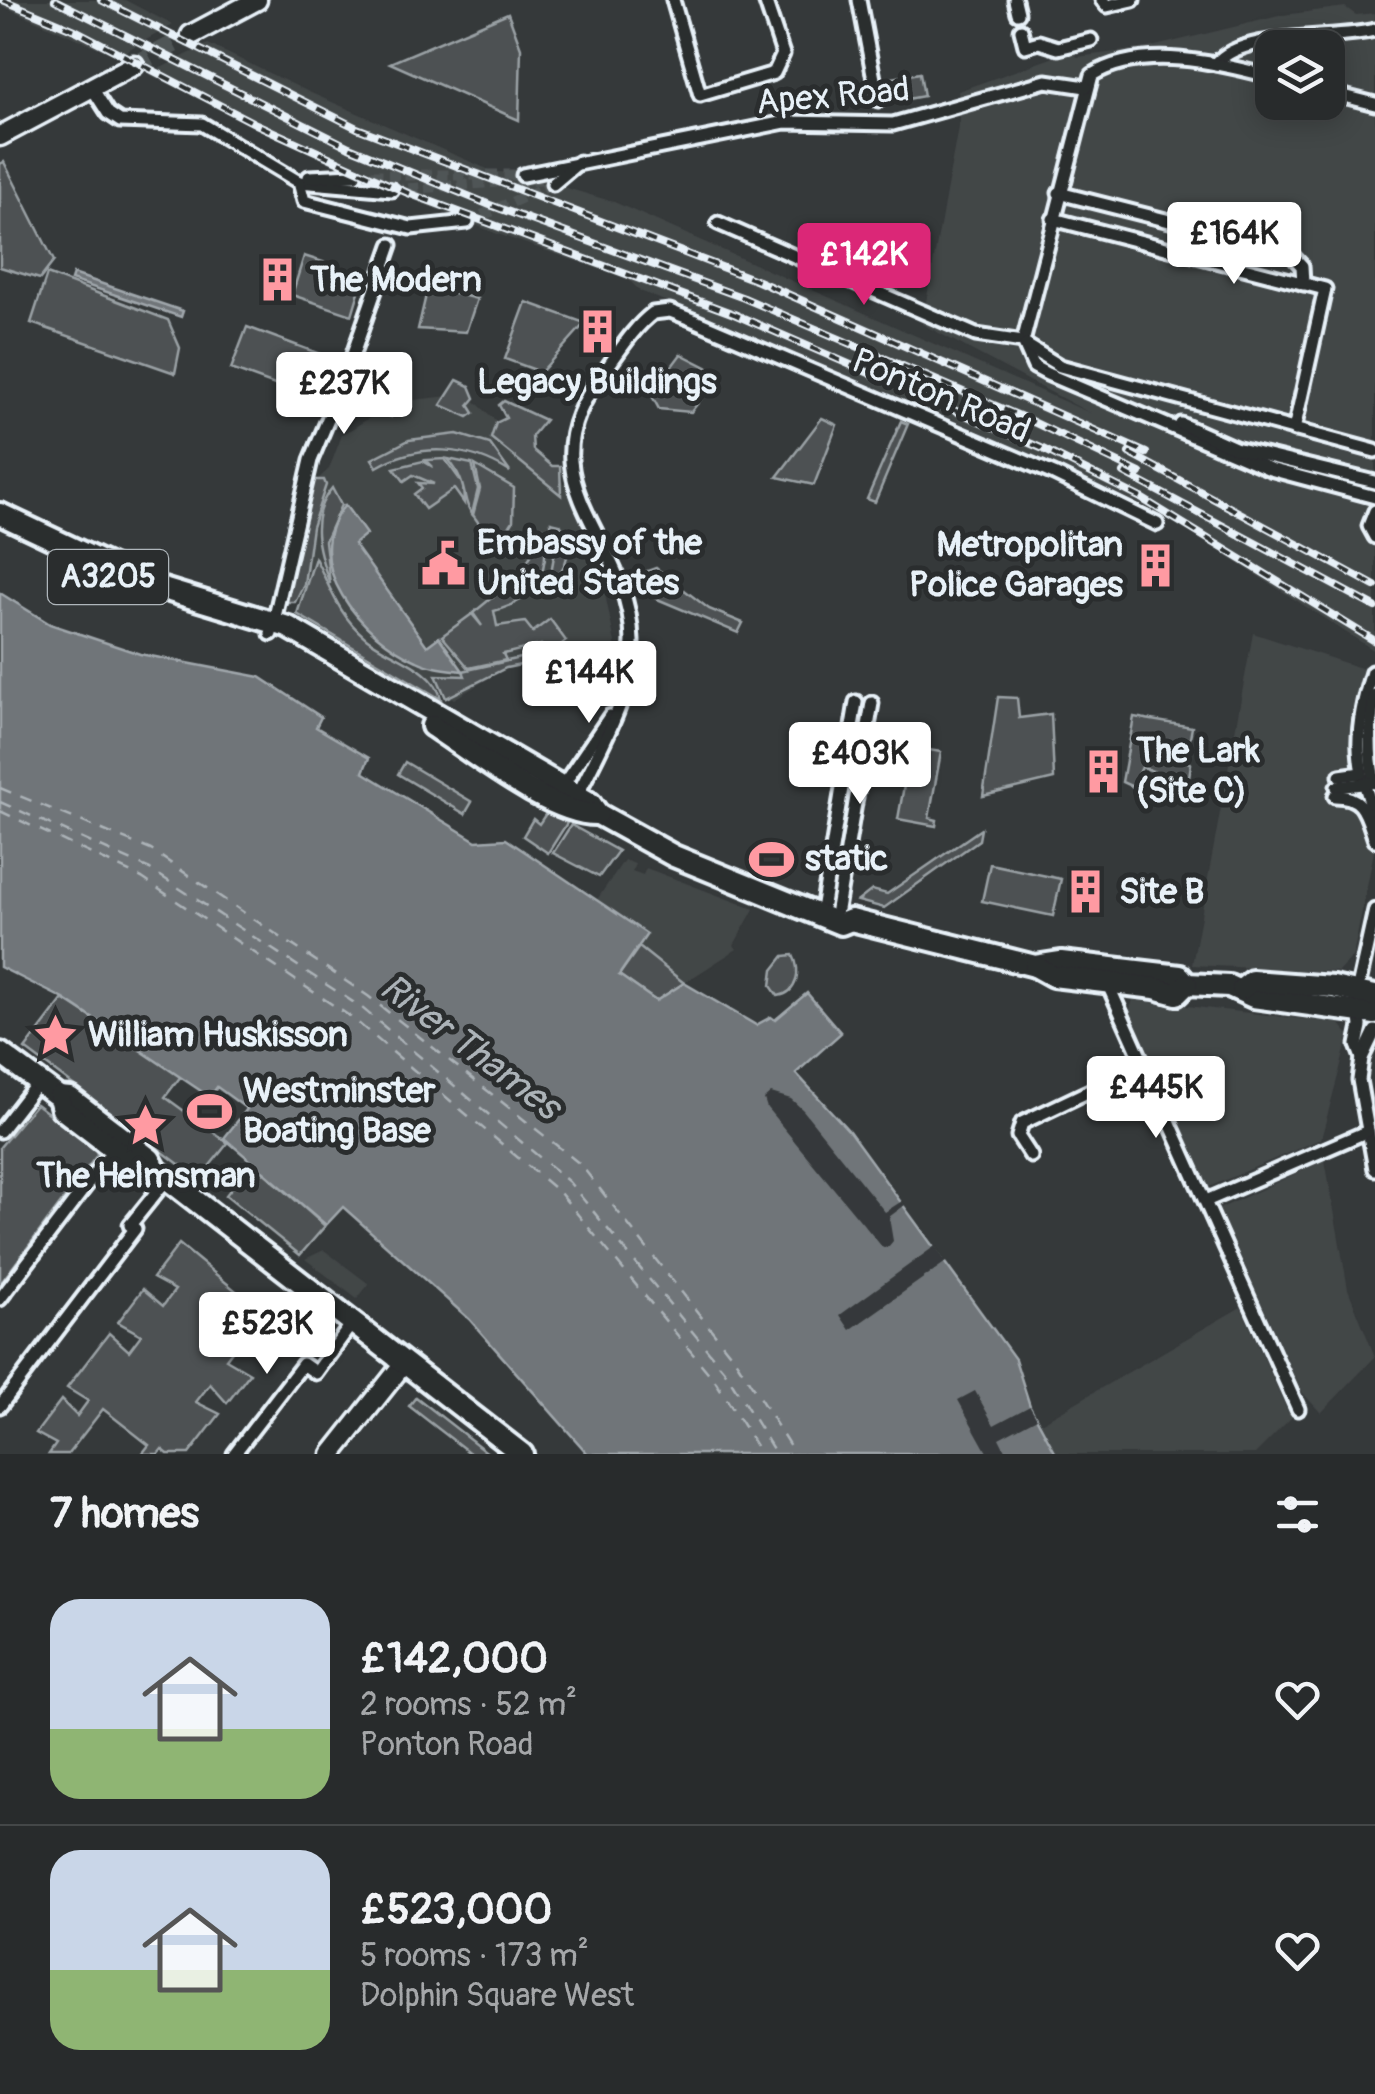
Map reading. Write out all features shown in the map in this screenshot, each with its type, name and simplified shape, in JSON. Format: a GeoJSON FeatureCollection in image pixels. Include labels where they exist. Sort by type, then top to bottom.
{"type":"FeatureCollection","features":[{"type":"Feature","properties":{"kind":"highway","name":"A3205"},"geometry":{"type":"LineString","coordinates":[[0,514],[132,578],[272,628],[674,856],[841,924],[837,911]]}},
{"type":"Feature","properties":{"kind":"highway","name":"A3205"},"geometry":{"type":"LineString","coordinates":[[0,528],[157,598],[272,628]]}},
{"type":"Feature","properties":{"kind":"highway","name":"A3205"},"geometry":{"type":"LineString","coordinates":[[778,896],[792,894],[915,938],[1035,966],[1052,976],[1110,976],[1170,994],[1177,994],[1187,984],[1242,989],[1252,981],[1369,1003]]}},
{"type":"Feature","properties":{"kind":"highway"},"geometry":{"type":"LineString","coordinates":[[0,1053],[118,1134],[150,1159],[161,1174],[522,1454]]}},
{"type":"Feature","properties":{"kind":"highway"},"geometry":{"type":"LineString","coordinates":[[59,1097],[62,1110],[141,1169],[161,1174]]}},
{"type":"Feature","properties":{"kind":"main road"},"geometry":{"type":"LineString","coordinates":[[191,35],[257,0]]}},
{"type":"Feature","properties":{"kind":"main road"},"geometry":{"type":"LineString","coordinates":[[0,136],[134,66]]}},
{"type":"Feature","properties":{"kind":"main road"},"geometry":{"type":"LineString","coordinates":[[332,1454],[404,1362]]}},
{"type":"Feature","properties":{"kind":"street"},"geometry":{"type":"LineString","coordinates":[[672,0],[700,95],[774,74],[783,54],[765,0]]}},
{"type":"Feature","properties":{"kind":"street"},"geometry":{"type":"LineString","coordinates":[[859,0],[878,100]]}},
{"type":"Feature","properties":{"kind":"street"},"geometry":{"type":"LineString","coordinates":[[1102,0],[1107,6],[1133,0]]}},
{"type":"Feature","properties":{"kind":"street"},"geometry":{"type":"LineString","coordinates":[[1022,30],[1025,46],[1040,42],[1058,48],[1091,40]]}},
{"type":"Feature","properties":{"kind":"street"},"geometry":{"type":"LineString","coordinates":[[1216,64],[1228,52],[1252,45],[1375,30]]}},
{"type":"Feature","properties":{"kind":"street"},"geometry":{"type":"LineString","coordinates":[[1255,73],[1216,64],[1160,60],[1111,65],[1092,75],[1023,342],[1034,367],[1157,422],[1284,474],[1375,498]]}},
{"type":"Feature","properties":{"kind":"street","name":"Apex Road"},"geometry":{"type":"LineString","coordinates":[[523,174],[785,122],[893,124],[1046,81],[1086,87]]}},
{"type":"Feature","properties":{"kind":"street"},"geometry":{"type":"LineString","coordinates":[[92,88],[114,119],[202,124],[299,182],[392,190]]}},
{"type":"Feature","properties":{"kind":"street"},"geometry":{"type":"LineString","coordinates":[[1345,96],[1375,104]]}},
{"type":"Feature","properties":{"kind":"street"},"geometry":{"type":"LineString","coordinates":[[547,182],[582,160]]}},
{"type":"Feature","properties":{"kind":"street"},"geometry":{"type":"LineString","coordinates":[[285,172],[318,178],[355,174]]}},
{"type":"Feature","properties":{"kind":"street"},"geometry":{"type":"LineString","coordinates":[[299,182],[304,201],[319,208],[411,228],[468,222]]}},
{"type":"Feature","properties":{"kind":"street"},"geometry":{"type":"LineString","coordinates":[[1059,193],[1288,251],[1302,266],[1303,284]]}},
{"type":"Feature","properties":{"kind":"street"},"geometry":{"type":"LineString","coordinates":[[1052,220],[1325,289],[1294,430]]}},
{"type":"Feature","properties":{"kind":"street"},"geometry":{"type":"LineString","coordinates":[[718,223],[976,335],[1023,342],[1060,366],[1375,451]]}},
{"type":"Feature","properties":{"kind":"street"},"geometry":{"type":"LineString","coordinates":[[272,628],[311,460],[342,386],[391,245]]}},
{"type":"Feature","properties":{"kind":"street","name":"Ponton Road"},"geometry":{"type":"LineString","coordinates":[[566,798],[577,769],[620,699],[631,658],[628,604],[617,571],[579,502],[572,436],[574,414],[585,395],[653,314],[670,311],[694,320],[1054,474],[1157,524]]}},
{"type":"Feature","properties":{"kind":"street"},"geometry":{"type":"LineString","coordinates":[[1157,422],[1169,420],[1236,448],[1375,482]]}},
{"type":"Feature","properties":{"kind":"street"},"geometry":{"type":"LineString","coordinates":[[1375,511],[1369,526],[1375,537]]}},
{"type":"Feature","properties":{"kind":"street"},"geometry":{"type":"LineString","coordinates":[[1372,672],[1358,740],[1375,816]]}},
{"type":"Feature","properties":{"kind":"street"},"geometry":{"type":"LineString","coordinates":[[1367,779],[1375,695]]}},
{"type":"Feature","properties":{"kind":"street"},"geometry":{"type":"LineString","coordinates":[[837,911],[856,702]]}},
{"type":"Feature","properties":{"kind":"street"},"geometry":{"type":"LineString","coordinates":[[837,911],[872,703]]}},
{"type":"Feature","properties":{"kind":"street"},"geometry":{"type":"LineString","coordinates":[[1367,779],[1337,786],[1361,802],[1375,840]]}},
{"type":"Feature","properties":{"kind":"street"},"geometry":{"type":"LineString","coordinates":[[1362,1058],[1357,1045],[1369,1003],[1375,910]]}},
{"type":"Feature","properties":{"kind":"street"},"geometry":{"type":"LineString","coordinates":[[1110,976],[1117,1006],[1298,1410]]}},
{"type":"Feature","properties":{"kind":"street"},"geometry":{"type":"LineString","coordinates":[[1375,1031],[1362,1058],[1360,1088],[1375,1169]]}},
{"type":"Feature","properties":{"kind":"street"},"geometry":{"type":"LineString","coordinates":[[1030,1156],[1018,1136],[1022,1123],[1144,1064]]}},
{"type":"Feature","properties":{"kind":"street"},"geometry":{"type":"LineString","coordinates":[[0,1132],[38,1082]]}},
{"type":"Feature","properties":{"kind":"street"},"geometry":{"type":"LineString","coordinates":[[1206,1200],[1368,1130]]}},
{"type":"Feature","properties":{"kind":"street"},"geometry":{"type":"LineString","coordinates":[[0,1299],[114,1149]]}},
{"type":"Feature","properties":{"kind":"street"},"geometry":{"type":"LineString","coordinates":[[0,1406],[135,1229],[130,1225],[161,1174]]}},
{"type":"Feature","properties":{"kind":"street"},"geometry":{"type":"LineString","coordinates":[[234,1454],[303,1364],[316,1373],[353,1322]]}},
{"type":"Feature","properties":{"kind":"shaded area"},"geometry":{"type":"Polygon","coordinates":[[[0,0],[125,0],[173,25],[117,56],[0,5],[0,0]]]}},
{"type":"Feature","properties":{"kind":"shaded area"},"geometry":{"type":"Polygon","coordinates":[[[1345,7],[1356,15],[1375,13],[1375,651],[1160,513],[930,409],[640,291],[628,279],[495,233],[367,181],[149,74],[208,44],[492,171],[523,175],[614,202],[1090,413],[922,324],[961,111],[958,91],[1074,50],[1077,57],[1147,48],[1283,15],[1345,7]]]}},
{"type":"Feature","properties":{"kind":"shaded area"},"geometry":{"type":"Polygon","coordinates":[[[508,13],[521,48],[519,120],[390,63],[508,13]]]}},
{"type":"Feature","properties":{"kind":"shaded area"},"geometry":{"type":"Polygon","coordinates":[[[920,73],[924,96],[886,103],[881,80],[920,73]]]}},
{"type":"Feature","properties":{"kind":"shaded area"},"geometry":{"type":"Polygon","coordinates":[[[4,162],[54,261],[40,279],[0,267],[0,164],[4,162]]]}},
{"type":"Feature","properties":{"kind":"shaded area"},"geometry":{"type":"Polygon","coordinates":[[[304,256],[364,275],[352,315],[292,295],[304,256]]]}},
{"type":"Feature","properties":{"kind":"shaded area"},"geometry":{"type":"Polygon","coordinates":[[[47,274],[168,320],[180,348],[175,373],[31,323],[47,274]]]}},
{"type":"Feature","properties":{"kind":"shaded area"},"geometry":{"type":"Polygon","coordinates":[[[434,288],[477,299],[466,332],[418,329],[427,291],[434,288]]]}},
{"type":"Feature","properties":{"kind":"shaded area"},"geometry":{"type":"Polygon","coordinates":[[[526,302],[585,323],[541,372],[505,359],[526,302]]]}},
{"type":"Feature","properties":{"kind":"shaded area"},"geometry":{"type":"Polygon","coordinates":[[[247,327],[339,361],[324,403],[231,369],[247,327]]]}},
{"type":"Feature","properties":{"kind":"shaded area"},"geometry":{"type":"Polygon","coordinates":[[[681,354],[720,374],[691,412],[659,409],[651,394],[681,354]]]}},
{"type":"Feature","properties":{"kind":"shaded area"},"geometry":{"type":"Polygon","coordinates":[[[457,380],[470,386],[475,398],[469,405],[474,413],[468,417],[441,405],[457,380]]]}},
{"type":"Feature","properties":{"kind":"shaded area"},"geometry":{"type":"Polygon","coordinates":[[[467,394],[571,490],[595,544],[616,648],[506,668],[454,699],[300,604],[292,580],[314,483],[329,469],[342,435],[395,402],[467,394]]]}},
{"type":"Feature","properties":{"kind":"shaded area"},"geometry":{"type":"Polygon","coordinates":[[[504,401],[545,420],[532,436],[533,450],[552,466],[560,466],[561,495],[491,438],[496,423],[506,418],[499,405],[504,401]]]}},
{"type":"Feature","properties":{"kind":"shaded area"},"geometry":{"type":"Polygon","coordinates":[[[822,418],[837,425],[814,485],[777,477],[822,418]]]}},
{"type":"Feature","properties":{"kind":"shaded area"},"geometry":{"type":"Polygon","coordinates":[[[901,421],[908,424],[875,502],[867,499],[901,421]]]}},
{"type":"Feature","properties":{"kind":"shaded area"},"geometry":{"type":"Polygon","coordinates":[[[457,434],[490,444],[510,472],[478,457],[444,450],[410,454],[377,467],[372,459],[409,440],[457,434]]]}},
{"type":"Feature","properties":{"kind":"shaded area"},"geometry":{"type":"Polygon","coordinates":[[[445,459],[463,484],[464,503],[454,489],[425,509],[414,494],[422,488],[418,483],[434,484],[413,475],[404,481],[394,468],[423,461],[433,467],[426,460],[445,459]]]}},
{"type":"Feature","properties":{"kind":"shaded area"},"geometry":{"type":"Polygon","coordinates":[[[448,459],[472,464],[478,489],[472,514],[459,476],[448,459]]]}},
{"type":"Feature","properties":{"kind":"shaded area"},"geometry":{"type":"Polygon","coordinates":[[[475,465],[514,488],[513,521],[496,548],[473,515],[480,489],[475,465]]]}},
{"type":"Feature","properties":{"kind":"shaded area"},"geometry":{"type":"Polygon","coordinates":[[[314,480],[324,480],[326,485],[312,527],[304,584],[295,602],[284,602],[314,480]]]}},
{"type":"Feature","properties":{"kind":"shaded area"},"geometry":{"type":"Polygon","coordinates":[[[332,488],[341,505],[325,541],[330,584],[319,547],[317,522],[332,488]]]}},
{"type":"Feature","properties":{"kind":"shaded area"},"geometry":{"type":"Polygon","coordinates":[[[551,522],[560,524],[568,548],[565,564],[549,583],[555,551],[551,522]]]}},
{"type":"Feature","properties":{"kind":"shaded area"},"geometry":{"type":"Polygon","coordinates":[[[543,530],[545,559],[537,583],[520,600],[494,611],[497,626],[525,622],[533,632],[550,619],[566,641],[550,653],[579,647],[580,653],[506,668],[446,698],[436,675],[465,676],[463,671],[547,652],[541,645],[503,654],[506,660],[469,668],[442,636],[472,614],[482,626],[473,613],[523,567],[543,530]]]}},
{"type":"Feature","properties":{"kind":"shaded area"},"geometry":{"type":"Polygon","coordinates":[[[315,558],[336,600],[356,628],[374,644],[421,670],[441,699],[297,614],[315,558]]]}},
{"type":"Feature","properties":{"kind":"shaded area"},"geometry":{"type":"Polygon","coordinates":[[[656,568],[709,609],[743,623],[738,633],[643,593],[639,574],[656,568]]]}},
{"type":"Feature","properties":{"kind":"shaded area"},"geometry":{"type":"Polygon","coordinates":[[[1253,633],[1367,670],[1353,731],[1353,765],[1371,818],[1375,846],[1353,956],[1338,972],[1192,965],[1253,633]]]}},
{"type":"Feature","properties":{"kind":"shaded area"},"geometry":{"type":"Polygon","coordinates":[[[998,697],[1017,698],[1019,718],[1051,714],[1054,779],[983,796],[998,697]]]}},
{"type":"Feature","properties":{"kind":"shaded area"},"geometry":{"type":"Polygon","coordinates":[[[1134,717],[1192,727],[1186,761],[1191,764],[1188,784],[1142,767],[1133,787],[1122,782],[1134,717]]]}},
{"type":"Feature","properties":{"kind":"shaded area"},"geometry":{"type":"Polygon","coordinates":[[[911,747],[941,752],[929,818],[937,820],[936,826],[898,819],[911,747]]]}},
{"type":"Feature","properties":{"kind":"shaded area"},"geometry":{"type":"Polygon","coordinates":[[[405,762],[472,802],[465,814],[398,774],[405,762]]]}},
{"type":"Feature","properties":{"kind":"shaded area"},"geometry":{"type":"Polygon","coordinates":[[[547,812],[567,823],[548,853],[523,836],[533,819],[539,824],[547,812]]]}},
{"type":"Feature","properties":{"kind":"shaded area"},"geometry":{"type":"Polygon","coordinates":[[[571,825],[618,851],[599,877],[553,853],[571,825]]]}},
{"type":"Feature","properties":{"kind":"shaded area"},"geometry":{"type":"Polygon","coordinates":[[[981,829],[979,840],[884,908],[858,901],[872,890],[887,894],[981,829]]]}},
{"type":"Feature","properties":{"kind":"shaded area"},"geometry":{"type":"Polygon","coordinates":[[[624,860],[635,864],[632,871],[643,875],[646,868],[754,909],[734,945],[737,949],[684,983],[639,947],[647,934],[596,901],[624,860]]]}},
{"type":"Feature","properties":{"kind":"shaded area"},"geometry":{"type":"Polygon","coordinates":[[[990,864],[1061,879],[1053,916],[982,901],[990,864]]]}},
{"type":"Feature","properties":{"kind":"shaded area"},"geometry":{"type":"Polygon","coordinates":[[[639,947],[684,983],[656,1001],[619,975],[639,947]]]}},
{"type":"Feature","properties":{"kind":"shaded area"},"geometry":{"type":"Polygon","coordinates":[[[793,955],[797,968],[794,986],[778,996],[771,986],[773,970],[784,956],[793,955]]]}},
{"type":"Feature","properties":{"kind":"shaded area"},"geometry":{"type":"Polygon","coordinates":[[[63,999],[181,1076],[165,1097],[228,1143],[199,1179],[25,1049],[63,999]]]}},
{"type":"Feature","properties":{"kind":"shaded area"},"geometry":{"type":"Polygon","coordinates":[[[1133,1000],[1339,1023],[1349,1035],[1321,1139],[1209,1187],[1129,1011],[1133,1000]]]}},
{"type":"Feature","properties":{"kind":"shaded area"},"geometry":{"type":"Polygon","coordinates":[[[36,1104],[96,1149],[97,1155],[0,1284],[0,1147],[36,1104]]]}},
{"type":"Feature","properties":{"kind":"shaded area"},"geometry":{"type":"Polygon","coordinates":[[[1325,1160],[1348,1289],[1375,1357],[1321,1413],[1301,1391],[1219,1209],[1325,1160]]]}},
{"type":"Feature","properties":{"kind":"shaded area"},"geometry":{"type":"Polygon","coordinates":[[[252,1162],[325,1226],[300,1255],[226,1195],[252,1162]]]}},
{"type":"Feature","properties":{"kind":"shaded area"},"geometry":{"type":"Polygon","coordinates":[[[179,1244],[241,1295],[287,1326],[262,1359],[241,1339],[226,1359],[250,1373],[227,1403],[210,1384],[196,1402],[220,1414],[189,1454],[168,1454],[162,1449],[158,1454],[142,1454],[149,1445],[103,1409],[68,1454],[49,1454],[56,1444],[36,1433],[61,1400],[77,1416],[88,1401],[67,1388],[109,1333],[129,1351],[141,1335],[118,1322],[143,1289],[163,1306],[175,1290],[153,1278],[179,1244]]]}},
{"type":"Feature","properties":{"kind":"shaded area"},"geometry":{"type":"Polygon","coordinates":[[[324,1250],[369,1284],[357,1299],[305,1259],[324,1250]]]}},
{"type":"Feature","properties":{"kind":"shaded area"},"geometry":{"type":"Polygon","coordinates":[[[1241,1307],[1288,1412],[1295,1414],[1255,1454],[1056,1454],[1039,1424],[1241,1307]]]}},
{"type":"Feature","properties":{"kind":"shaded area"},"geometry":{"type":"Polygon","coordinates":[[[416,1397],[489,1454],[471,1454],[409,1406],[416,1397]]]}},
{"type":"Feature","properties":{"kind":"water"},"geometry":{"type":"Polygon","coordinates":[[[73,274],[183,311],[181,317],[71,280],[73,274]]]}},
{"type":"Feature","properties":{"kind":"water"},"geometry":{"type":"Polygon","coordinates":[[[366,377],[411,391],[408,411],[393,408],[391,417],[382,414],[383,407],[359,402],[355,410],[346,406],[355,381],[363,383],[366,377]]]}},
{"type":"Feature","properties":{"kind":"water"},"geometry":{"type":"Polygon","coordinates":[[[345,505],[366,534],[354,544],[427,646],[439,637],[463,671],[428,665],[396,650],[358,617],[342,596],[328,550],[332,527],[345,505]]]}},
{"type":"Feature","properties":{"kind":"water","name":"River Thames"},"geometry":{"type":"Polygon","coordinates":[[[0,593],[50,624],[140,654],[260,677],[321,717],[316,727],[369,758],[363,772],[476,841],[506,839],[647,934],[619,975],[656,1001],[684,983],[756,1025],[771,1017],[775,1020],[807,993],[841,1033],[796,1073],[849,1131],[1015,1359],[1030,1406],[1056,1454],[588,1454],[469,1319],[343,1207],[326,1225],[224,1138],[247,1109],[217,1087],[210,1097],[64,999],[0,967],[0,593]]]}},
{"type":"Feature","properties":{"kind":"pier"},"geometry":{"type":"Polygon","coordinates":[[[771,1093],[791,1099],[803,1110],[885,1212],[902,1201],[905,1205],[889,1217],[893,1241],[888,1247],[883,1248],[767,1108],[764,1099],[771,1093]]]}},
{"type":"Feature","properties":{"kind":"pier"},"geometry":{"type":"Polygon","coordinates":[[[935,1246],[946,1262],[850,1330],[840,1315],[935,1246]]]}},
{"type":"Feature","properties":{"kind":"pier"},"geometry":{"type":"Polygon","coordinates":[[[975,1391],[994,1425],[1030,1406],[1037,1418],[999,1438],[1007,1454],[988,1454],[958,1400],[975,1391]]]}},
{"type":"Feature","properties":{"kind":"ferry route"},"geometry":{"type":"LineString","coordinates":[[0,788],[151,850],[368,996],[580,1164],[737,1362],[795,1454]]}},
{"type":"Feature","properties":{"kind":"ferry route"},"geometry":{"type":"LineString","coordinates":[[0,802],[150,869],[362,1008],[569,1182],[724,1370],[776,1454]]}},
{"type":"Feature","properties":{"kind":"ferry route"},"geometry":{"type":"LineString","coordinates":[[0,811],[142,878],[351,1017],[560,1193],[716,1382],[761,1454]]}},
{"type":"Feature","properties":{"kind":"tunnel"},"geometry":{"type":"LineString","coordinates":[[134,65],[191,35]]}},
{"type":"Feature","properties":{"kind":"tunnel"},"geometry":{"type":"LineString","coordinates":[[355,175],[523,175]]}},
{"type":"Feature","properties":{"kind":"tunnel"},"geometry":{"type":"LineString","coordinates":[[515,181],[541,180]]}},
{"type":"Feature","properties":{"kind":"tunnel"},"geometry":{"type":"LineString","coordinates":[[392,190],[497,182]]}},
{"type":"Feature","properties":{"kind":"tunnel"},"geometry":{"type":"LineString","coordinates":[[467,222],[553,184]]}},
{"type":"Feature","properties":{"kind":"railway"},"geometry":{"type":"LineString","coordinates":[[3,0],[75,30],[256,124],[408,193],[734,314],[1041,448],[1141,498],[1375,641]]}},
{"type":"Feature","properties":{"kind":"railway"},"geometry":{"type":"LineString","coordinates":[[55,0],[349,147],[490,205],[744,298],[1029,420],[1140,473]]}},
{"type":"Feature","properties":{"kind":"railway"},"geometry":{"type":"LineString","coordinates":[[101,0],[357,128],[758,281],[1146,453]]}},
{"type":"Feature","properties":{"kind":"railway"},"geometry":{"type":"LineString","coordinates":[[1129,453],[1375,586]]}},
{"type":"Feature","properties":{"kind":"railway"},"geometry":{"type":"LineString","coordinates":[[1124,473],[1375,607]]}},
{"type":"Feature","properties":{"kind":"place","name":"The Modern"},"geometry":{"type":"Point","coordinates":[277,280]}},
{"type":"Feature","properties":{"kind":"place","name":"Legacy Buildings"},"geometry":{"type":"Point","coordinates":[597,332]}},
{"type":"Feature","properties":{"kind":"place","name":"Embassy of the United States"},"geometry":{"type":"Point","coordinates":[444,563]}},
{"type":"Feature","properties":{"kind":"place","name":"Metropolitan Police Garages"},"geometry":{"type":"Point","coordinates":[1156,565]}},
{"type":"Feature","properties":{"kind":"place","name":"The Lark (Site C)"},"geometry":{"type":"Point","coordinates":[1103,771]}},
{"type":"Feature","properties":{"kind":"place","name":"static"},"geometry":{"type":"Point","coordinates":[772,859]}},
{"type":"Feature","properties":{"kind":"place","name":"Site B"},"geometry":{"type":"Point","coordinates":[1086,892]}},
{"type":"Feature","properties":{"kind":"place","name":"William Huskisson"},"geometry":{"type":"Point","coordinates":[55,1035]}},
{"type":"Feature","properties":{"kind":"place","name":"Westminster Boating Base"},"geometry":{"type":"Point","coordinates":[210,1111]}},
{"type":"Feature","properties":{"kind":"place","name":"The Helmsman"},"geometry":{"type":"Point","coordinates":[146,1126]}}]}
